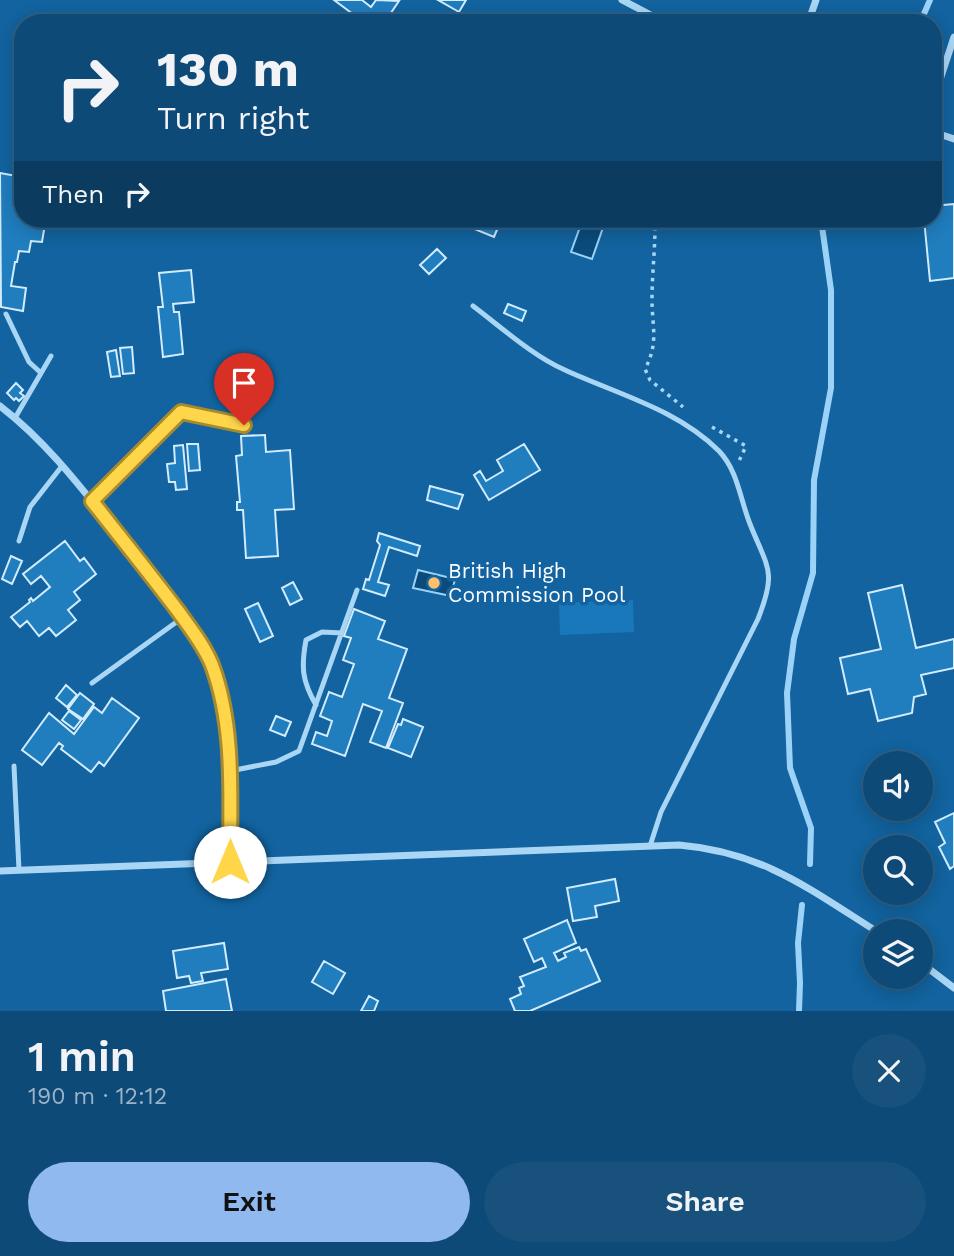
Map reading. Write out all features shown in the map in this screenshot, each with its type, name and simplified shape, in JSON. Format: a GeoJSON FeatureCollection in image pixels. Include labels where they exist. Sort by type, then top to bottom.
{"type":"FeatureCollection","features":[{"type":"Feature","properties":{"kind":"street"},"geometry":{"type":"LineString","coordinates":[[622,0],[649,14]]}},
{"type":"Feature","properties":{"kind":"street"},"geometry":{"type":"LineString","coordinates":[[942,74],[954,37]]}},
{"type":"Feature","properties":{"kind":"street"},"geometry":{"type":"LineString","coordinates":[[0,406],[62,466],[92,501],[199,640],[211,663],[222,695],[230,771],[230,862]]}},
{"type":"Feature","properties":{"kind":"street"},"geometry":{"type":"LineString","coordinates":[[0,872],[650,846],[706,847],[762,863],[794,879],[863,923]]}},
{"type":"Feature","properties":{"kind":"street"},"geometry":{"type":"LineString","coordinates":[[933,972],[954,988]]}},
{"type":"Feature","properties":{"kind":"lane"},"geometry":{"type":"LineString","coordinates":[[473,306],[562,369],[665,413],[699,434],[720,452],[733,471],[770,577],[767,596],[758,619],[661,812],[650,846]]}},
{"type":"Feature","properties":{"kind":"lane"},"geometry":{"type":"LineString","coordinates":[[6,314],[29,362],[41,373]]}},
{"type":"Feature","properties":{"kind":"lane"},"geometry":{"type":"LineString","coordinates":[[15,418],[51,356]]}},
{"type":"Feature","properties":{"kind":"lane"},"geometry":{"type":"LineString","coordinates":[[92,501],[181,412],[244,425]]}},
{"type":"Feature","properties":{"kind":"lane"},"geometry":{"type":"LineString","coordinates":[[19,541],[30,507],[62,466]]}},
{"type":"Feature","properties":{"kind":"lane"},"geometry":{"type":"LineString","coordinates":[[230,771],[276,762],[299,751],[357,590]]}},
{"type":"Feature","properties":{"kind":"lane"},"geometry":{"type":"LineString","coordinates":[[92,683],[182,618]]}},
{"type":"Feature","properties":{"kind":"lane"},"geometry":{"type":"LineString","coordinates":[[317,705],[305,686],[303,658],[306,640],[322,632],[342,633]]}},
{"type":"Feature","properties":{"kind":"lane"},"geometry":{"type":"LineString","coordinates":[[13,766],[19,870]]}},
{"type":"Feature","properties":{"kind":"path"},"geometry":{"type":"LineString","coordinates":[[655,228],[652,299],[655,333],[653,354],[645,369],[650,380],[685,408]]}},
{"type":"Feature","properties":{"kind":"path"},"geometry":{"type":"LineString","coordinates":[[708,424],[746,446],[733,471]]}},
{"type":"Feature","properties":{"kind":"shaded area"},"geometry":{"type":"Polygon","coordinates":[[[580,228],[603,228],[592,259],[571,252],[580,228]]]}},
{"type":"Feature","properties":{"kind":"shaded area","name":"British High Commission Pool"},"geometry":{"type":"Polygon","coordinates":[[[418,570],[455,579],[451,596],[413,588],[418,570]]]}},
{"type":"Feature","properties":{"kind":"shaded area"},"geometry":{"type":"Polygon","coordinates":[[[633,600],[634,632],[560,635],[559,603],[633,600]]]}},
{"type":"Feature","properties":{"kind":"building"},"geometry":{"type":"Polygon","coordinates":[[[334,0],[362,0],[371,7],[376,0],[399,1],[390,14],[353,14],[334,0]]]}},
{"type":"Feature","properties":{"kind":"building"},"geometry":{"type":"Polygon","coordinates":[[[438,0],[466,0],[459,12],[438,0]]]}},
{"type":"Feature","properties":{"kind":"building"},"geometry":{"type":"Polygon","coordinates":[[[0,173],[14,176],[14,228],[44,228],[42,242],[31,241],[29,252],[19,251],[15,262],[11,286],[26,288],[23,311],[1,307],[0,173]]]}},
{"type":"Feature","properties":{"kind":"building"},"geometry":{"type":"Polygon","coordinates":[[[954,204],[954,278],[930,281],[925,228],[942,228],[942,205],[954,204]]]}},
{"type":"Feature","properties":{"kind":"building"},"geometry":{"type":"Polygon","coordinates":[[[472,228],[498,228],[494,237],[472,228]]]}},
{"type":"Feature","properties":{"kind":"building"},"geometry":{"type":"Polygon","coordinates":[[[437,249],[446,258],[429,274],[420,265],[437,249]]]}},
{"type":"Feature","properties":{"kind":"building"},"geometry":{"type":"Polygon","coordinates":[[[191,270],[194,302],[173,304],[174,312],[179,312],[183,354],[163,357],[158,307],[163,307],[159,273],[191,270]]]}},
{"type":"Feature","properties":{"kind":"building"},"geometry":{"type":"Polygon","coordinates":[[[508,304],[526,311],[522,321],[504,313],[508,304]]]}},
{"type":"Feature","properties":{"kind":"building"},"geometry":{"type":"Polygon","coordinates":[[[132,347],[134,373],[123,374],[120,348],[132,347]]]}},
{"type":"Feature","properties":{"kind":"building"},"geometry":{"type":"Polygon","coordinates":[[[116,350],[120,376],[111,377],[107,352],[116,350]]]}},
{"type":"Feature","properties":{"kind":"building"},"geometry":{"type":"Polygon","coordinates":[[[16,383],[23,390],[20,393],[24,396],[19,401],[7,393],[16,383]]]}},
{"type":"Feature","properties":{"kind":"building"},"geometry":{"type":"Polygon","coordinates":[[[265,435],[266,452],[290,450],[294,509],[275,510],[278,556],[246,558],[243,510],[237,510],[237,502],[240,502],[236,456],[242,455],[241,436],[265,435]]]}},
{"type":"Feature","properties":{"kind":"building"},"geometry":{"type":"Polygon","coordinates":[[[187,444],[198,444],[200,470],[189,471],[187,444]]]}},
{"type":"Feature","properties":{"kind":"building"},"geometry":{"type":"Polygon","coordinates":[[[524,444],[540,470],[489,500],[474,475],[480,471],[486,481],[503,471],[497,460],[524,444]]]}},
{"type":"Feature","properties":{"kind":"building"},"geometry":{"type":"Polygon","coordinates":[[[183,445],[187,489],[176,490],[175,482],[169,482],[167,464],[175,463],[174,446],[183,445]]]}},
{"type":"Feature","properties":{"kind":"building"},"geometry":{"type":"Polygon","coordinates":[[[430,486],[463,495],[458,509],[427,500],[430,486]]]}},
{"type":"Feature","properties":{"kind":"building"},"geometry":{"type":"Polygon","coordinates":[[[379,533],[420,546],[417,556],[389,547],[378,582],[389,585],[385,596],[363,589],[366,579],[369,580],[380,545],[377,541],[379,533]]]}},
{"type":"Feature","properties":{"kind":"building"},"geometry":{"type":"Polygon","coordinates":[[[65,541],[80,561],[84,558],[96,574],[74,592],[80,600],[68,610],[76,620],[56,636],[49,628],[39,636],[27,621],[20,627],[11,617],[30,602],[31,598],[33,601],[50,587],[41,576],[31,584],[23,574],[65,541]]]}},
{"type":"Feature","properties":{"kind":"building"},"geometry":{"type":"Polygon","coordinates":[[[11,556],[22,561],[12,584],[2,579],[11,556]]]}},
{"type":"Feature","properties":{"kind":"building"},"geometry":{"type":"Polygon","coordinates":[[[293,582],[302,599],[290,605],[282,588],[293,582]]]}},
{"type":"Feature","properties":{"kind":"building"},"geometry":{"type":"Polygon","coordinates":[[[902,585],[916,648],[954,639],[954,668],[921,675],[926,694],[914,697],[912,713],[878,721],[870,689],[848,694],[840,658],[881,649],[868,593],[902,585]]]}},
{"type":"Feature","properties":{"kind":"building"},"geometry":{"type":"Polygon","coordinates":[[[258,603],[273,636],[260,642],[245,609],[258,603]]]}},
{"type":"Feature","properties":{"kind":"building"},"geometry":{"type":"Polygon","coordinates":[[[354,609],[385,621],[378,639],[407,649],[389,698],[403,703],[386,748],[370,742],[382,711],[363,704],[345,756],[312,744],[316,732],[327,736],[332,721],[320,716],[329,692],[342,697],[354,664],[343,660],[351,638],[344,636],[354,609]]]}},
{"type":"Feature","properties":{"kind":"building"},"geometry":{"type":"Polygon","coordinates":[[[66,685],[77,695],[67,707],[56,698],[66,685]]]}},
{"type":"Feature","properties":{"kind":"building"},"geometry":{"type":"Polygon","coordinates":[[[80,693],[94,704],[83,719],[68,709],[80,693]]]}},
{"type":"Feature","properties":{"kind":"building"},"geometry":{"type":"Polygon","coordinates":[[[112,698],[139,718],[104,766],[99,762],[91,772],[61,749],[63,746],[59,743],[42,765],[22,750],[49,713],[74,734],[94,707],[102,713],[112,698]]]}},
{"type":"Feature","properties":{"kind":"building"},"geometry":{"type":"Polygon","coordinates":[[[69,711],[81,720],[74,729],[62,720],[69,711]]]}},
{"type":"Feature","properties":{"kind":"building"},"geometry":{"type":"Polygon","coordinates":[[[276,716],[291,722],[285,736],[270,730],[276,716]]]}},
{"type":"Feature","properties":{"kind":"building"},"geometry":{"type":"Polygon","coordinates":[[[403,719],[423,727],[411,757],[388,748],[398,724],[401,725],[403,719]]]}},
{"type":"Feature","properties":{"kind":"building"},"geometry":{"type":"Polygon","coordinates":[[[954,813],[954,866],[950,869],[939,847],[945,843],[935,822],[954,813]]]}},
{"type":"Feature","properties":{"kind":"building"},"geometry":{"type":"Polygon","coordinates":[[[615,879],[619,901],[595,906],[597,917],[573,921],[567,888],[615,879]]]}},
{"type":"Feature","properties":{"kind":"building"},"geometry":{"type":"Polygon","coordinates":[[[567,920],[576,943],[554,953],[558,961],[566,957],[564,953],[579,947],[581,951],[586,949],[600,981],[530,1011],[515,1011],[510,999],[521,994],[519,988],[524,986],[520,977],[546,967],[542,958],[534,962],[524,939],[567,920]]]}},
{"type":"Feature","properties":{"kind":"building"},"geometry":{"type":"Polygon","coordinates":[[[224,943],[228,969],[201,973],[203,981],[191,983],[189,976],[177,978],[173,951],[224,943]]]}},
{"type":"Feature","properties":{"kind":"building"},"geometry":{"type":"Polygon","coordinates":[[[324,961],[345,973],[333,994],[312,982],[324,961]]]}},
{"type":"Feature","properties":{"kind":"building"},"geometry":{"type":"Polygon","coordinates":[[[226,979],[232,1011],[166,1011],[163,991],[226,979]]]}},
{"type":"Feature","properties":{"kind":"building"},"geometry":{"type":"Polygon","coordinates":[[[369,996],[378,1001],[374,1011],[361,1011],[369,996]]]}},
{"type":"Feature","properties":{"kind":"waterway"},"geometry":{"type":"LineString","coordinates":[[924,14],[930,0]]}},
{"type":"Feature","properties":{"kind":"waterway"},"geometry":{"type":"LineString","coordinates":[[810,864],[811,828],[790,768],[787,693],[794,639],[813,573],[814,480],[831,388],[831,290],[822,228]]}},
{"type":"Feature","properties":{"kind":"waterway"},"geometry":{"type":"LineString","coordinates":[[799,1011],[798,943],[802,905]]}},
{"type":"Feature","properties":{"kind":"place","name":"British High Commission Pool"},"geometry":{"type":"Point","coordinates":[434,583]}},
{"type":"Feature","properties":{"kind":"route"},"geometry":{"type":"LineString","coordinates":[[230,862],[230,771],[222,695],[211,663],[199,640],[155,580],[92,501],[181,412],[244,425]]}}]}
